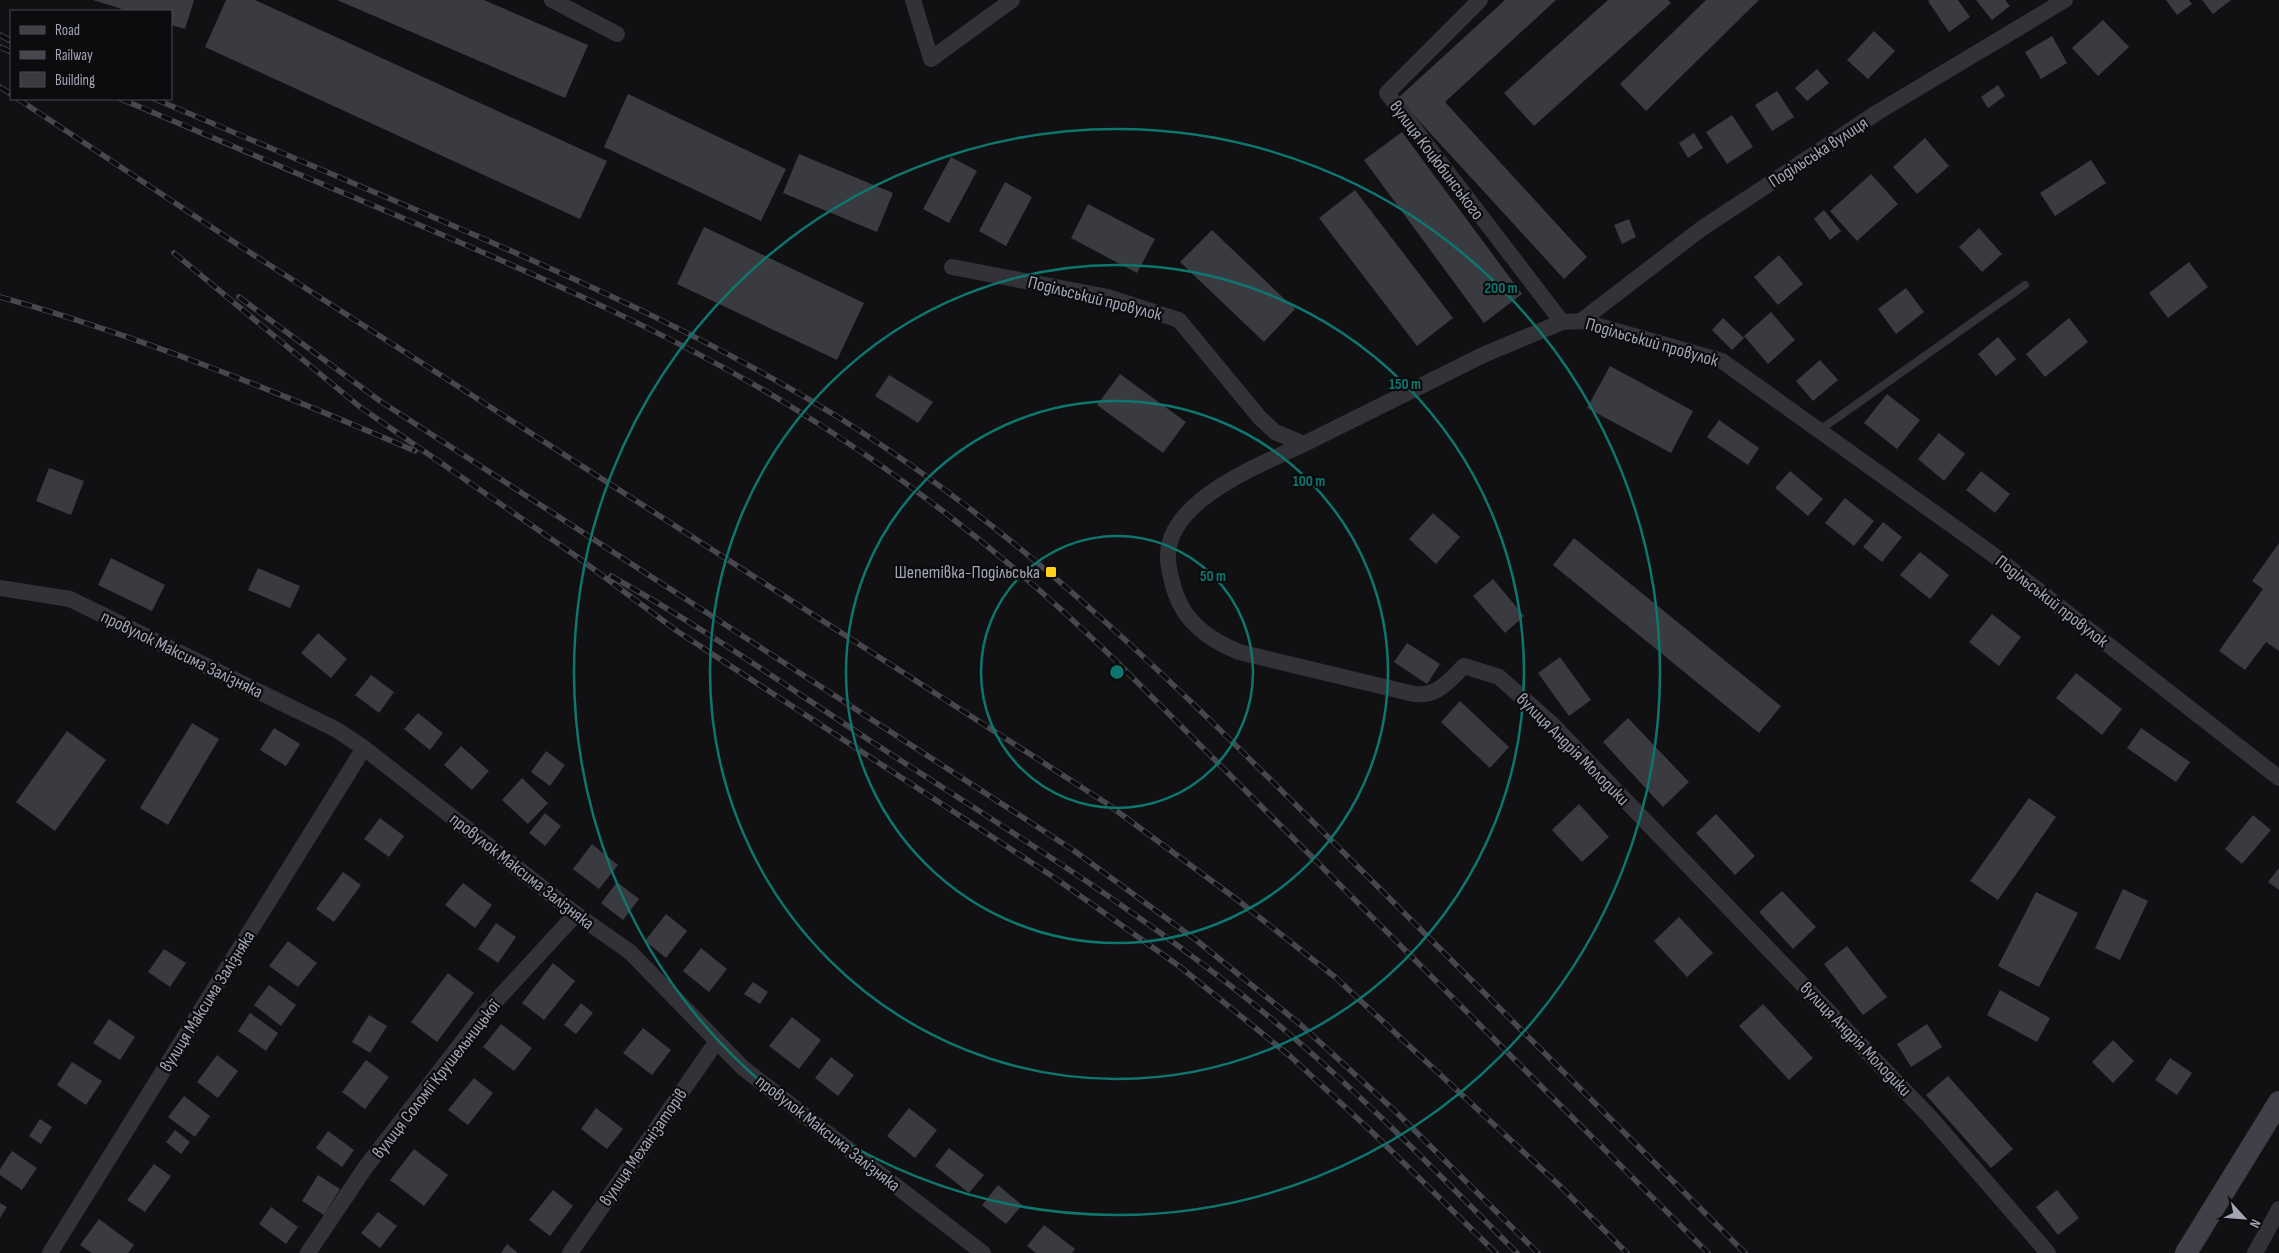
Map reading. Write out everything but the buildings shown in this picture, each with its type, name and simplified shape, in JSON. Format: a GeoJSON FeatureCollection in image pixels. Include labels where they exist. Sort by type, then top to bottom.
{"type":"FeatureCollection","features":[{"type":"Feature","properties":{"kind":"main road"},"geometry":{"type":"LineString","coordinates":[[2186,1253],[2279,1102]]}},
{"type":"Feature","properties":{"kind":"street"},"geometry":{"type":"LineString","coordinates":[[552,0],[617,34]]}},
{"type":"Feature","properties":{"kind":"street"},"geometry":{"type":"LineString","coordinates":[[913,0],[932,59],[1012,0]]}},
{"type":"Feature","properties":{"kind":"street","name":"Подільська вулиця"},"geometry":{"type":"LineString","coordinates":[[1582,321],[1717,219],[1878,112],[2065,0]]}},
{"type":"Feature","properties":{"kind":"street","name":"вулиця Коцюбинського"},"geometry":{"type":"LineString","coordinates":[[1472,3],[1387,93],[1562,322]]}},
{"type":"Feature","properties":{"kind":"street","name":"Подільський провулок"},"geometry":{"type":"LineString","coordinates":[[952,267],[1108,297],[1179,320],[1260,418],[1275,432],[1304,444],[1483,355],[1562,322],[1582,321],[1722,361],[1988,551],[2279,778]]}},
{"type":"Feature","properties":{"kind":"street","name":"вулиця Андрія Молодики"},"geometry":{"type":"LineString","coordinates":[[1304,444],[1230,482],[1201,500],[1184,514],[1173,536],[1168,557],[1175,592],[1188,617],[1218,644],[1239,652],[1424,696],[1435,693],[1464,666],[1499,677],[1552,724],[1930,1117],[2048,1253]]}},
{"type":"Feature","properties":{"kind":"street","name":"провулок Максима Залізняка"},"geometry":{"type":"LineString","coordinates":[[0,588],[70,599],[337,730],[364,748],[576,914],[630,952],[743,1068],[983,1253]]}},
{"type":"Feature","properties":{"kind":"street","name":"вулиця Максима Залізняка"},"geometry":{"type":"LineString","coordinates":[[50,1253],[364,748]]}},
{"type":"Feature","properties":{"kind":"street","name":"вулиця Соломії Крушельницької"},"geometry":{"type":"LineString","coordinates":[[308,1253],[365,1168],[483,1015],[576,914]]}},
{"type":"Feature","properties":{"kind":"street","name":"вулиця Механізаторів"},"geometry":{"type":"LineString","coordinates":[[570,1253],[717,1041]]}},
{"type":"Feature","properties":{"kind":"street"},"geometry":{"type":"LineString","coordinates":[[2256,1253],[2279,1209]]}},
{"type":"Feature","properties":{"kind":"lane"},"geometry":{"type":"LineString","coordinates":[[1820,430],[2025,285]]}},
{"type":"Feature","properties":{"kind":"railway"},"geometry":{"type":"LineString","coordinates":[[0,35],[10,40]]}},
{"type":"Feature","properties":{"kind":"railway"},"geometry":{"type":"LineString","coordinates":[[0,47],[10,52]]}},
{"type":"Feature","properties":{"kind":"railway"},"geometry":{"type":"LineString","coordinates":[[0,87],[10,93]]}},
{"type":"Feature","properties":{"kind":"railway"},"geometry":{"type":"LineString","coordinates":[[20,100],[243,248],[1106,803],[1235,898],[1335,977],[1558,1184],[1627,1253]]}},
{"type":"Feature","properties":{"kind":"railway"},"geometry":{"type":"LineString","coordinates":[[123,100],[470,247],[654,331],[743,378],[787,404],[916,491],[998,555],[1114,659],[1708,1253]]}},
{"type":"Feature","properties":{"kind":"railway"},"geometry":{"type":"LineString","coordinates":[[157,100],[494,243],[654,317],[707,343],[810,400],[925,475],[1049,572],[1166,678],[1278,787],[1745,1253]]}},
{"type":"Feature","properties":{"kind":"railway"},"geometry":{"type":"LineString","coordinates":[[174,253],[360,407],[576,556],[677,631],[1055,878],[1179,966],[1290,1056],[1371,1131],[1496,1253]]}},
{"type":"Feature","properties":{"kind":"railway"},"geometry":{"type":"LineString","coordinates":[[0,297],[106,330],[210,367],[415,451]]}},
{"type":"Feature","properties":{"kind":"railway"},"geometry":{"type":"LineString","coordinates":[[239,297],[380,401],[1073,850],[1196,940],[1301,1025],[1395,1111],[1538,1253]]}},
{"type":"Feature","properties":{"kind":"railway"},"geometry":{"type":"LineString","coordinates":[[611,576],[708,634],[1028,842],[1186,952],[1287,1032],[1347,1085],[1517,1253]]}},
{"type":"Feature","properties":{"kind":"place","name":"Шепетівка-Подільська"},"geometry":{"type":"Point","coordinates":[1051,572]}}]}
